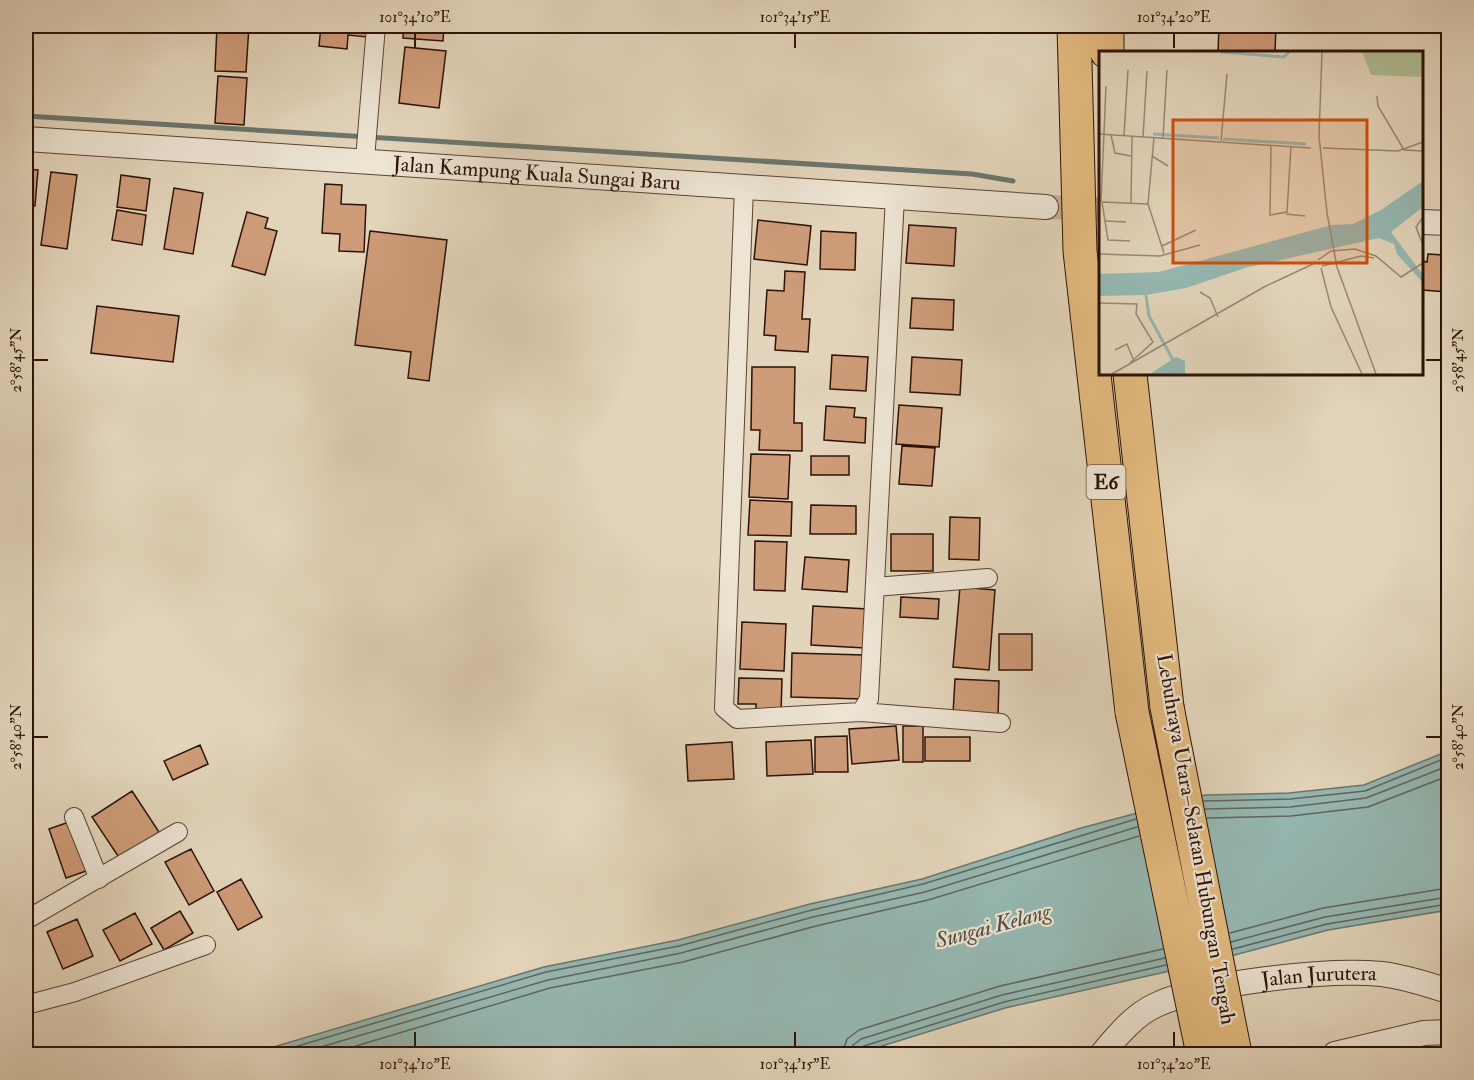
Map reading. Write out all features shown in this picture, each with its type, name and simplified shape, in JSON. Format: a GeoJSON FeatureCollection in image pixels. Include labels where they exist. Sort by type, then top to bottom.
{"type":"FeatureCollection","features":[{"type":"Feature","properties":{"kind":"highway","name":"Lebuhraya Utara–Selatan Hubungan Tengah"},"geometry":{"type":"LineString","coordinates":[[1074,26],[1080,251],[1132,712],[1203,1054]]}},
{"type":"Feature","properties":{"kind":"highway"},"geometry":{"type":"LineString","coordinates":[[1107,26],[1107,51]]}},
{"type":"Feature","properties":{"kind":"highway","name":"Lebuhraya Utara–Selatan Hubungan Tengah"},"geometry":{"type":"LineString","coordinates":[[1130,375],[1167,707],[1235,1054]]}},
{"type":"Feature","properties":{"kind":"street"},"geometry":{"type":"LineString","coordinates":[[365,155],[376,26]]}},
{"type":"Feature","properties":{"kind":"street","name":"Jalan Kampung Kuala Sungai Baru"},"geometry":{"type":"LineString","coordinates":[[26,139],[365,155],[744,187],[1046,207]]}},
{"type":"Feature","properties":{"kind":"street"},"geometry":{"type":"LineString","coordinates":[[744,187],[724,708],[737,719],[861,712],[1001,723]]}},
{"type":"Feature","properties":{"kind":"street"},"geometry":{"type":"LineString","coordinates":[[861,712],[869,699],[895,197]]}},
{"type":"Feature","properties":{"kind":"street"},"geometry":{"type":"LineString","coordinates":[[1423,222],[1449,223]]}},
{"type":"Feature","properties":{"kind":"street"},"geometry":{"type":"LineString","coordinates":[[875,587],[988,578]]}},
{"type":"Feature","properties":{"kind":"street"},"geometry":{"type":"LineString","coordinates":[[74,817],[99,879]]}},
{"type":"Feature","properties":{"kind":"street"},"geometry":{"type":"LineString","coordinates":[[26,920],[178,832]]}},
{"type":"Feature","properties":{"kind":"street"},"geometry":{"type":"LineString","coordinates":[[26,1005],[75,992],[206,945]]}},
{"type":"Feature","properties":{"kind":"street","name":"Jalan Jurutera"},"geometry":{"type":"LineString","coordinates":[[1102,1054],[1117,1035],[1155,1005],[1198,991],[1255,982],[1347,973],[1383,974],[1449,991]]}},
{"type":"Feature","properties":{"kind":"street"},"geometry":{"type":"LineString","coordinates":[[1335,1054],[1425,1033],[1449,1032]]}},
{"type":"Feature","properties":{"kind":"water","name":"Sungai Kelang"},"geometry":{"type":"Polygon","coordinates":[[[1448,751],[1448,910],[1328,930],[1201,964],[1005,1008],[856,1054],[250,1054],[544,967],[678,940],[810,904],[922,879],[1081,828],[1205,795],[1289,793],[1364,785],[1448,751]]]}},
{"type":"Feature","properties":{"kind":"building"},"geometry":{"type":"Polygon","coordinates":[[[217,26],[249,26],[246,72],[215,71],[217,26]]]}},
{"type":"Feature","properties":{"kind":"building"},"geometry":{"type":"Polygon","coordinates":[[[321,26],[368,26],[367,37],[348,35],[347,49],[319,46],[321,26]]]}},
{"type":"Feature","properties":{"kind":"building"},"geometry":{"type":"Polygon","coordinates":[[[404,26],[444,26],[443,41],[403,38],[404,26]]]}},
{"type":"Feature","properties":{"kind":"building"},"geometry":{"type":"Polygon","coordinates":[[[1219,26],[1276,26],[1275,51],[1218,51],[1219,26]]]}},
{"type":"Feature","properties":{"kind":"building"},"geometry":{"type":"Polygon","coordinates":[[[405,47],[446,51],[439,108],[399,103],[405,47]]]}},
{"type":"Feature","properties":{"kind":"building"},"geometry":{"type":"Polygon","coordinates":[[[218,76],[247,78],[244,125],[215,123],[218,76]]]}},
{"type":"Feature","properties":{"kind":"building"},"geometry":{"type":"Polygon","coordinates":[[[26,169],[38,170],[35,206],[26,205],[26,169]]]}},
{"type":"Feature","properties":{"kind":"building"},"geometry":{"type":"Polygon","coordinates":[[[51,172],[77,175],[67,249],[41,245],[51,172]]]}},
{"type":"Feature","properties":{"kind":"building"},"geometry":{"type":"Polygon","coordinates":[[[121,175],[150,179],[146,211],[117,207],[121,175]]]}},
{"type":"Feature","properties":{"kind":"building"},"geometry":{"type":"Polygon","coordinates":[[[325,184],[342,185],[341,204],[366,205],[364,252],[339,251],[340,234],[322,233],[325,184]]]}},
{"type":"Feature","properties":{"kind":"building"},"geometry":{"type":"Polygon","coordinates":[[[174,188],[203,193],[193,254],[164,249],[174,188]]]}},
{"type":"Feature","properties":{"kind":"building"},"geometry":{"type":"Polygon","coordinates":[[[117,210],[146,215],[142,245],[112,240],[117,210]]]}},
{"type":"Feature","properties":{"kind":"building"},"geometry":{"type":"Polygon","coordinates":[[[247,212],[268,218],[265,228],[277,231],[265,275],[232,266],[247,212]]]}},
{"type":"Feature","properties":{"kind":"building"},"geometry":{"type":"Polygon","coordinates":[[[758,220],[811,226],[807,265],[754,259],[758,220]]]}},
{"type":"Feature","properties":{"kind":"building"},"geometry":{"type":"Polygon","coordinates":[[[909,225],[956,228],[954,266],[906,263],[909,225]]]}},
{"type":"Feature","properties":{"kind":"building"},"geometry":{"type":"Polygon","coordinates":[[[370,231],[447,240],[429,381],[408,378],[411,352],[355,345],[370,231]]]}},
{"type":"Feature","properties":{"kind":"building"},"geometry":{"type":"Polygon","coordinates":[[[821,231],[856,233],[855,270],[820,269],[821,231]]]}},
{"type":"Feature","properties":{"kind":"building"},"geometry":{"type":"Polygon","coordinates":[[[1428,254],[1443,255],[1442,263],[1448,264],[1448,292],[1423,290],[1423,261],[1427,262],[1428,254]]]}},
{"type":"Feature","properties":{"kind":"building"},"geometry":{"type":"Polygon","coordinates":[[[785,271],[805,272],[802,319],[810,319],[808,352],[775,350],[776,336],[764,335],[767,290],[784,291],[785,271]]]}},
{"type":"Feature","properties":{"kind":"building"},"geometry":{"type":"Polygon","coordinates":[[[912,298],[954,300],[953,330],[910,328],[912,298]]]}},
{"type":"Feature","properties":{"kind":"building"},"geometry":{"type":"Polygon","coordinates":[[[97,306],[179,316],[173,362],[91,353],[97,306]]]}},
{"type":"Feature","properties":{"kind":"building"},"geometry":{"type":"Polygon","coordinates":[[[832,355],[868,357],[866,391],[830,389],[832,355]]]}},
{"type":"Feature","properties":{"kind":"building"},"geometry":{"type":"Polygon","coordinates":[[[912,357],[962,360],[960,395],[910,392],[912,357]]]}},
{"type":"Feature","properties":{"kind":"building"},"geometry":{"type":"Polygon","coordinates":[[[752,367],[795,367],[794,423],[802,423],[802,451],[759,450],[760,430],[751,430],[752,367]]]}},
{"type":"Feature","properties":{"kind":"building"},"geometry":{"type":"Polygon","coordinates":[[[899,405],[942,408],[939,447],[896,444],[899,405]]]}},
{"type":"Feature","properties":{"kind":"building"},"geometry":{"type":"Polygon","coordinates":[[[826,406],[855,408],[854,417],[866,418],[865,443],[824,440],[826,406]]]}},
{"type":"Feature","properties":{"kind":"building"},"geometry":{"type":"Polygon","coordinates":[[[902,446],[935,448],[932,486],[899,484],[902,446]]]}},
{"type":"Feature","properties":{"kind":"building"},"geometry":{"type":"Polygon","coordinates":[[[751,454],[790,455],[788,499],[749,497],[751,454]]]}},
{"type":"Feature","properties":{"kind":"building"},"geometry":{"type":"Polygon","coordinates":[[[811,456],[849,456],[849,475],[811,475],[811,456]]]}},
{"type":"Feature","properties":{"kind":"building"},"geometry":{"type":"Polygon","coordinates":[[[750,500],[792,502],[791,536],[748,535],[750,500]]]}},
{"type":"Feature","properties":{"kind":"building"},"geometry":{"type":"Polygon","coordinates":[[[811,505],[856,506],[856,534],[810,534],[811,505]]]}},
{"type":"Feature","properties":{"kind":"building"},"geometry":{"type":"Polygon","coordinates":[[[950,517],[980,518],[979,560],[949,559],[950,517]]]}},
{"type":"Feature","properties":{"kind":"building"},"geometry":{"type":"Polygon","coordinates":[[[891,534],[933,534],[933,571],[891,571],[891,534]]]}},
{"type":"Feature","properties":{"kind":"building"},"geometry":{"type":"Polygon","coordinates":[[[755,541],[787,542],[785,591],[754,590],[755,541]]]}},
{"type":"Feature","properties":{"kind":"building"},"geometry":{"type":"Polygon","coordinates":[[[805,557],[849,560],[847,592],[802,589],[805,557]]]}},
{"type":"Feature","properties":{"kind":"building"},"geometry":{"type":"Polygon","coordinates":[[[960,587],[995,590],[989,670],[953,667],[960,587]]]}},
{"type":"Feature","properties":{"kind":"building"},"geometry":{"type":"Polygon","coordinates":[[[901,597],[939,599],[938,619],[900,617],[901,597]]]}},
{"type":"Feature","properties":{"kind":"building"},"geometry":{"type":"Polygon","coordinates":[[[813,606],[868,609],[865,648],[811,645],[813,606]]]}},
{"type":"Feature","properties":{"kind":"building"},"geometry":{"type":"Polygon","coordinates":[[[742,622],[786,624],[784,671],[740,669],[742,622]]]}},
{"type":"Feature","properties":{"kind":"building"},"geometry":{"type":"Polygon","coordinates":[[[999,634],[1032,634],[1032,670],[999,670],[999,634]]]}},
{"type":"Feature","properties":{"kind":"building"},"geometry":{"type":"Polygon","coordinates":[[[792,653],[864,655],[862,699],[791,697],[792,653]]]}},
{"type":"Feature","properties":{"kind":"building"},"geometry":{"type":"Polygon","coordinates":[[[739,678],[782,679],[781,713],[756,712],[756,704],[738,704],[739,678]]]}},
{"type":"Feature","properties":{"kind":"building"},"geometry":{"type":"Polygon","coordinates":[[[955,679],[999,681],[998,717],[953,714],[955,679]]]}},
{"type":"Feature","properties":{"kind":"building"},"geometry":{"type":"Polygon","coordinates":[[[896,726],[899,760],[852,764],[849,729],[896,726]]]}},
{"type":"Feature","properties":{"kind":"building"},"geometry":{"type":"Polygon","coordinates":[[[903,726],[923,726],[923,762],[903,762],[903,726]]]}},
{"type":"Feature","properties":{"kind":"building"},"geometry":{"type":"Polygon","coordinates":[[[847,736],[848,772],[815,772],[815,737],[847,736]]]}},
{"type":"Feature","properties":{"kind":"building"},"geometry":{"type":"Polygon","coordinates":[[[925,737],[970,737],[970,761],[925,761],[925,737]]]}},
{"type":"Feature","properties":{"kind":"building"},"geometry":{"type":"Polygon","coordinates":[[[811,740],[813,774],[767,776],[766,742],[811,740]]]}},
{"type":"Feature","properties":{"kind":"building"},"geometry":{"type":"Polygon","coordinates":[[[732,742],[734,779],[688,781],[686,745],[732,742]]]}},
{"type":"Feature","properties":{"kind":"building"},"geometry":{"type":"Polygon","coordinates":[[[200,745],[208,764],[173,780],[164,761],[200,745]]]}},
{"type":"Feature","properties":{"kind":"building"},"geometry":{"type":"Polygon","coordinates":[[[132,791],[159,832],[120,859],[92,817],[132,791]]]}},
{"type":"Feature","properties":{"kind":"building"},"geometry":{"type":"Polygon","coordinates":[[[72,821],[89,870],[66,878],[49,829],[72,821]]]}},
{"type":"Feature","properties":{"kind":"building"},"geometry":{"type":"Polygon","coordinates":[[[191,849],[214,891],[189,905],[165,862],[191,849]]]}},
{"type":"Feature","properties":{"kind":"building"},"geometry":{"type":"Polygon","coordinates":[[[241,879],[262,917],[238,930],[217,892],[241,879]]]}},
{"type":"Feature","properties":{"kind":"building"},"geometry":{"type":"Polygon","coordinates":[[[180,911],[193,933],[164,950],[151,928],[180,911]]]}},
{"type":"Feature","properties":{"kind":"building"},"geometry":{"type":"Polygon","coordinates":[[[135,913],[152,944],[120,961],[103,930],[135,913]]]}},
{"type":"Feature","properties":{"kind":"building"},"geometry":{"type":"Polygon","coordinates":[[[77,919],[93,956],[63,969],[47,932],[77,919]]]}},
{"type":"Feature","properties":{"kind":"waterway"},"geometry":{"type":"LineString","coordinates":[[26,116],[972,174],[1013,181]]}},
{"type":"Feature","properties":{"kind":"tunnel"},"geometry":{"type":"LineString","coordinates":[[1046,207],[1099,209]]}}]}
